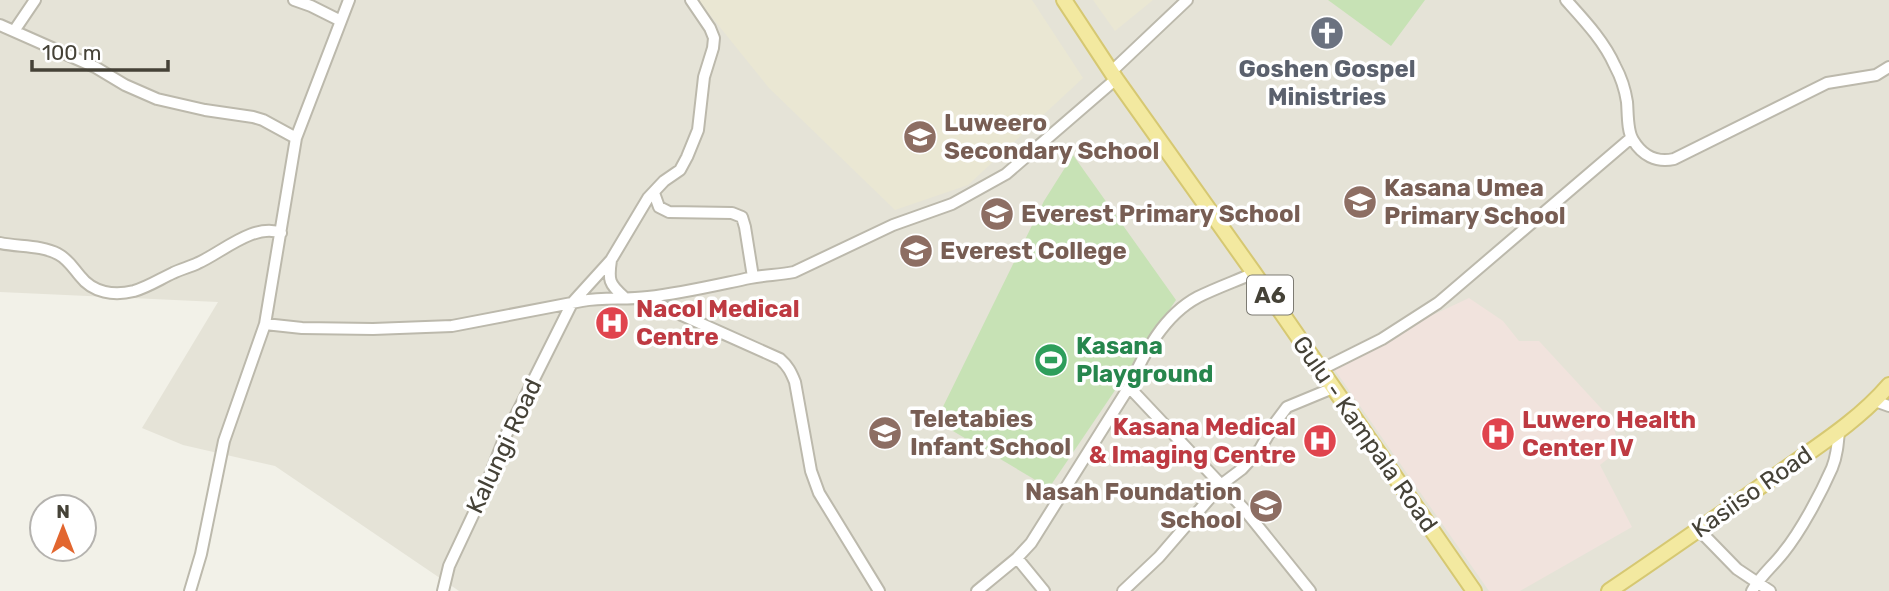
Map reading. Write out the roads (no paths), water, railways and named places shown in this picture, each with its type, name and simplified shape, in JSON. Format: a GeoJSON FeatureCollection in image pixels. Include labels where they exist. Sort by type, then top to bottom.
{"type":"FeatureCollection","features":[{"type":"Feature","properties":{"kind":"main road","name":"Gulu - Kampala Road"},"geometry":{"type":"LineString","coordinates":[[1065,0],[1114,75],[1474,591]]}},
{"type":"Feature","properties":{"kind":"main road","name":"Kasiiso Road"},"geometry":{"type":"LineString","coordinates":[[1609,591],[1839,430],[1882,404],[1889,385]]}},
{"type":"Feature","properties":{"kind":"street"},"geometry":{"type":"LineString","coordinates":[[14,31],[35,0]]}},
{"type":"Feature","properties":{"kind":"street"},"geometry":{"type":"LineString","coordinates":[[294,0],[341,21]]}},
{"type":"Feature","properties":{"kind":"street"},"geometry":{"type":"LineString","coordinates":[[190,591],[201,554],[224,441],[265,324],[296,138],[349,0]]}},
{"type":"Feature","properties":{"kind":"street","name":"Kalungi Road"},"geometry":{"type":"LineString","coordinates":[[443,591],[449,566],[481,498],[504,439],[572,303],[611,260],[648,198],[664,181],[680,170],[687,157],[698,130],[704,77],[714,38],[691,0]]}},
{"type":"Feature","properties":{"kind":"street"},"geometry":{"type":"LineString","coordinates":[[265,324],[314,328],[452,326],[598,298],[644,298],[794,272],[893,225],[964,199],[1006,174],[1114,75],[1187,0]]}},
{"type":"Feature","properties":{"kind":"street"},"geometry":{"type":"LineString","coordinates":[[1569,1],[1614,62],[1627,98],[1631,138],[1649,157],[1658,161],[1674,159],[1827,83],[1876,75],[1889,67]]}},
{"type":"Feature","properties":{"kind":"street"},"geometry":{"type":"LineString","coordinates":[[0,25],[95,66],[125,85],[157,99],[253,117],[296,138]]}},
{"type":"Feature","properties":{"kind":"street"},"geometry":{"type":"LineString","coordinates":[[1320,370],[1382,340],[1438,303],[1631,138]]}},
{"type":"Feature","properties":{"kind":"street"},"geometry":{"type":"LineString","coordinates":[[654,193],[659,207],[665,211],[733,213],[742,217],[753,277]]}},
{"type":"Feature","properties":{"kind":"street"},"geometry":{"type":"LineString","coordinates":[[0,243],[45,249],[59,254],[66,258],[86,283],[106,293],[123,293],[143,288],[171,273],[199,263],[249,236],[269,230],[281,233]]}},
{"type":"Feature","properties":{"kind":"street"},"geometry":{"type":"LineString","coordinates":[[611,260],[611,285],[624,298]]}},
{"type":"Feature","properties":{"kind":"street"},"geometry":{"type":"LineString","coordinates":[[977,591],[1017,558],[1042,527],[1129,387],[1152,343],[1173,316],[1199,296],[1254,273]]}},
{"type":"Feature","properties":{"kind":"street"},"geometry":{"type":"LineString","coordinates":[[644,298],[786,364],[795,382],[811,471],[819,493],[879,591]]}},
{"type":"Feature","properties":{"kind":"street"},"geometry":{"type":"LineString","coordinates":[[1129,387],[1222,484],[1310,591]]}},
{"type":"Feature","properties":{"kind":"street"},"geometry":{"type":"LineString","coordinates":[[1123,591],[1159,557],[1222,484],[1242,469],[1261,449],[1287,407],[1332,388]]}},
{"type":"Feature","properties":{"kind":"street"},"geometry":{"type":"LineString","coordinates":[[1754,587],[1785,551],[1807,517],[1833,467],[1839,430]]}},
{"type":"Feature","properties":{"kind":"street"},"geometry":{"type":"LineString","coordinates":[[1699,530],[1754,587],[1770,591]]}},
{"type":"Feature","properties":{"kind":"street"},"geometry":{"type":"LineString","coordinates":[[1017,558],[1044,591]]}},
{"type":"Feature","properties":{"kind":"place","name":"Goshen Gospel Ministries"},"geometry":{"type":"Point","coordinates":[1327,33]}},
{"type":"Feature","properties":{"kind":"place","name":"Luweero Secondary School"},"geometry":{"type":"Point","coordinates":[920,137]}},
{"type":"Feature","properties":{"kind":"place","name":"Kasana Umea Primary School"},"geometry":{"type":"Point","coordinates":[1360,202]}},
{"type":"Feature","properties":{"kind":"place","name":"Everest Primary School"},"geometry":{"type":"Point","coordinates":[997,214]}},
{"type":"Feature","properties":{"kind":"place","name":"Everest College"},"geometry":{"type":"Point","coordinates":[916,251]}},
{"type":"Feature","properties":{"kind":"place","name":"Nacol Medical Centre"},"geometry":{"type":"Point","coordinates":[612,323]}},
{"type":"Feature","properties":{"kind":"place","name":"Kasana Playground"},"geometry":{"type":"Point","coordinates":[1051,360]}},
{"type":"Feature","properties":{"kind":"place","name":"Teletabies Infant School"},"geometry":{"type":"Point","coordinates":[885,433]}},
{"type":"Feature","properties":{"kind":"place","name":"Luwero Health Center IV"},"geometry":{"type":"Point","coordinates":[1498,434]}},
{"type":"Feature","properties":{"kind":"place","name":"Kasana Medical & Imaging Centre"},"geometry":{"type":"Point","coordinates":[1320,441]}},
{"type":"Feature","properties":{"kind":"place","name":"Nasah Foundation School"},"geometry":{"type":"Point","coordinates":[1266,506]}}]}
